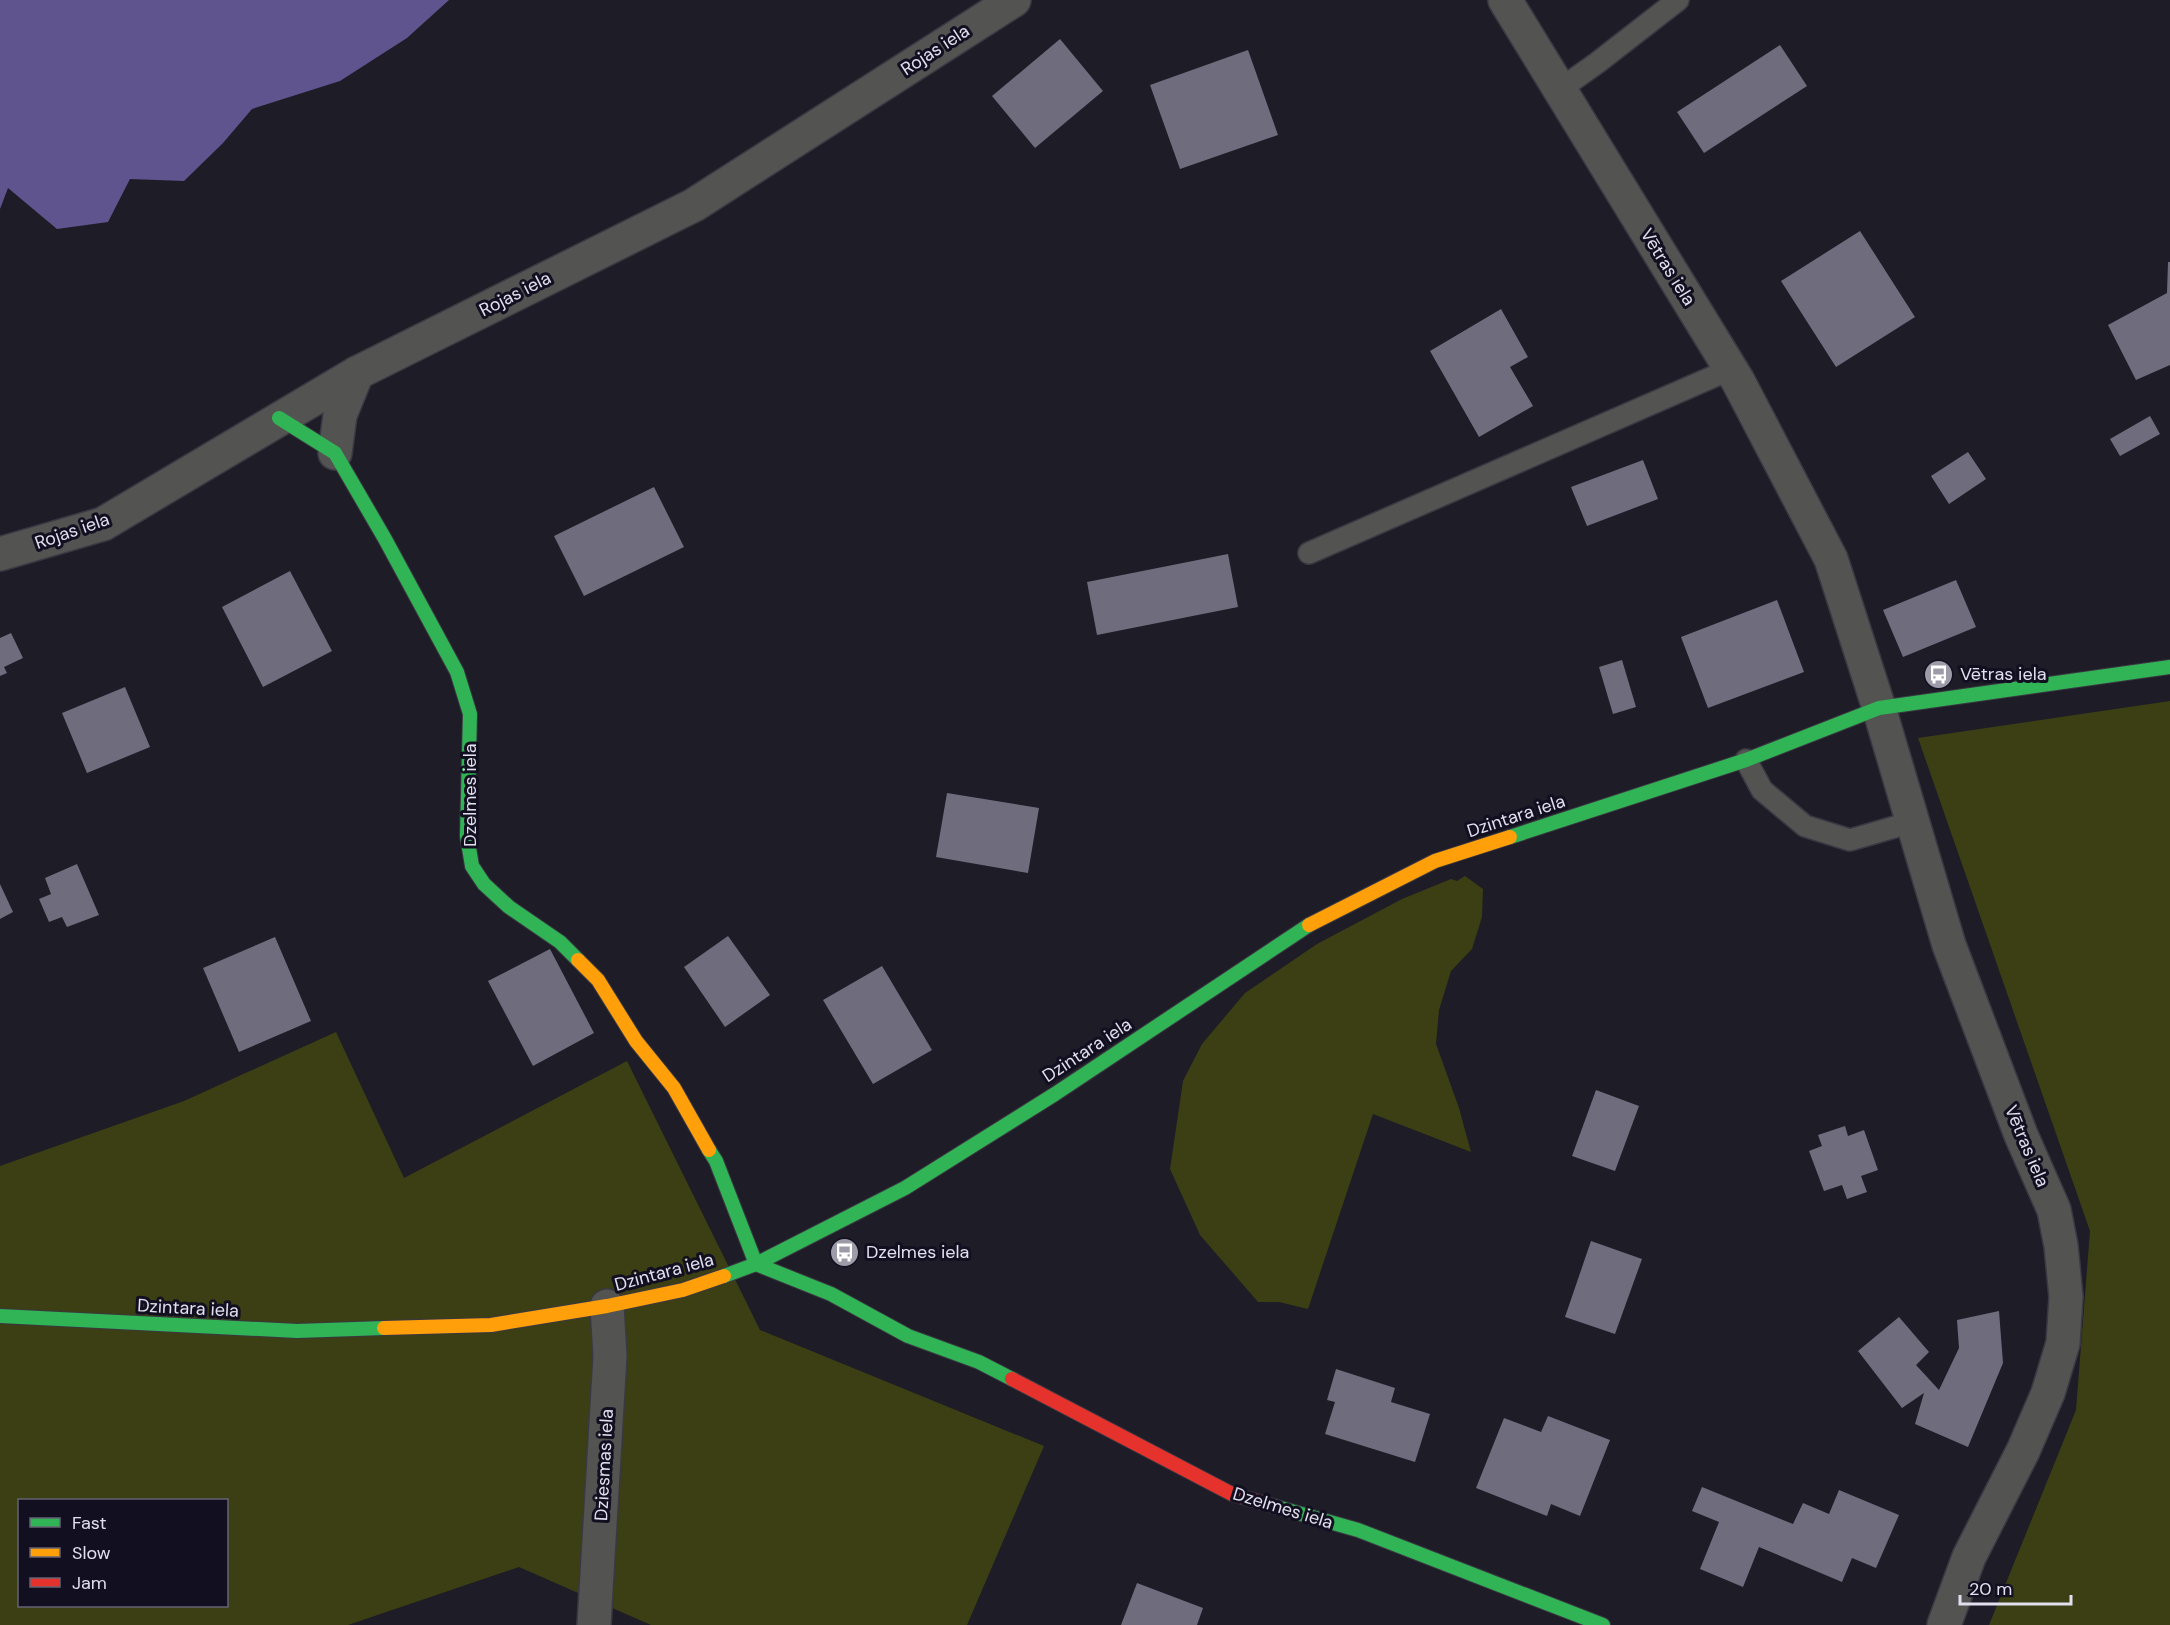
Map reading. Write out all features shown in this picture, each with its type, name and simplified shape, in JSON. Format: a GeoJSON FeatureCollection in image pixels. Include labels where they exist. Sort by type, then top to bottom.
{"type":"FeatureCollection","features":[{"type":"Feature","properties":{"kind":"street","name":"Rojas iela"},"geometry":{"type":"LineString","coordinates":[[0,554],[103,524],[357,373],[694,205],[1014,0]]}},
{"type":"Feature","properties":{"kind":"street","name":"Vētras iela"},"geometry":{"type":"LineString","coordinates":[[1504,0],[1731,369],[1831,559],[1949,945],[2021,1135],[2054,1210],[2061,1246],[2066,1297],[2063,1343],[2048,1393],[2023,1451],[1970,1557],[1944,1625]]}},
{"type":"Feature","properties":{"kind":"street"},"geometry":{"type":"LineString","coordinates":[[335,453],[340,415],[357,373]]}},
{"type":"Feature","properties":{"kind":"street","name":"Dzelmes iela"},"geometry":{"type":"LineString","coordinates":[[279,418],[335,453],[385,539],[457,672],[470,714],[467,836],[472,867],[484,884],[509,907],[560,942],[598,980],[636,1041],[674,1088],[716,1161],[756,1264],[831,1294],[908,1336],[979,1362],[1232,1494],[1358,1530],[1603,1625]]}},
{"type":"Feature","properties":{"kind":"street","name":"Dzintara iela"},"geometry":{"type":"LineString","coordinates":[[0,1316],[297,1331],[491,1325],[607,1306],[682,1290],[756,1264],[915,1181],[1055,1094],[1315,921],[1435,861],[1746,760],[1878,708],[2170,667]]}},
{"type":"Feature","properties":{"kind":"street","name":"Dziesmas iela"},"geometry":{"type":"LineString","coordinates":[[594,1625],[610,1356],[607,1306]]}},
{"type":"Feature","properties":{"kind":"lane"},"geometry":{"type":"LineString","coordinates":[[1559,90],[1678,0]]}},
{"type":"Feature","properties":{"kind":"lane"},"geometry":{"type":"LineString","coordinates":[[1309,553],[1731,369]]}},
{"type":"Feature","properties":{"kind":"lane"},"geometry":{"type":"LineString","coordinates":[[1746,760],[1762,790],[1805,826],[1850,840],[1912,822]]}},
{"type":"Feature","properties":{"kind":"green space"},"geometry":{"type":"Polygon","coordinates":[[[2170,701],[2170,1625],[1989,1625],[2076,1410],[2090,1231],[1918,738],[2170,701]]]}},
{"type":"Feature","properties":{"kind":"green space"},"geometry":{"type":"Polygon","coordinates":[[[1465,876],[1483,889],[1482,917],[1472,949],[1451,971],[1439,1010],[1436,1044],[1459,1108],[1471,1152],[1373,1114],[1308,1309],[1279,1302],[1258,1302],[1200,1235],[1170,1169],[1183,1081],[1202,1044],[1245,993],[1317,944],[1402,899],[1451,879],[1457,881],[1465,876]]]}},
{"type":"Feature","properties":{"kind":"green space"},"geometry":{"type":"Polygon","coordinates":[[[336,1032],[404,1178],[627,1061],[760,1330],[1044,1446],[967,1625],[651,1625],[519,1567],[348,1625],[0,1625],[0,1166],[184,1101],[336,1032]]]}},
{"type":"Feature","properties":{"kind":"shaded area"},"geometry":{"type":"Polygon","coordinates":[[[0,0],[449,0],[407,38],[340,81],[252,109],[223,143],[184,181],[130,179],[108,222],[57,229],[8,188],[0,209],[0,0]]]}},
{"type":"Feature","properties":{"kind":"building"},"geometry":{"type":"Polygon","coordinates":[[[1060,39],[1103,91],[1035,148],[992,96],[1060,39]]]}},
{"type":"Feature","properties":{"kind":"building"},"geometry":{"type":"Polygon","coordinates":[[[1780,45],[1807,86],[1704,153],[1677,112],[1780,45]]]}},
{"type":"Feature","properties":{"kind":"building"},"geometry":{"type":"Polygon","coordinates":[[[1248,50],[1278,135],[1180,169],[1150,85],[1248,50]]]}},
{"type":"Feature","properties":{"kind":"building"},"geometry":{"type":"Polygon","coordinates":[[[1860,231],[1915,317],[1836,367],[1781,281],[1860,231]]]}},
{"type":"Feature","properties":{"kind":"building"},"geometry":{"type":"Polygon","coordinates":[[[2168,262],[2170,262],[2170,365],[2136,380],[2108,325],[2167,293],[2168,262]]]}},
{"type":"Feature","properties":{"kind":"building"},"geometry":{"type":"Polygon","coordinates":[[[1501,309],[1528,357],[1510,367],[1533,406],[1479,437],[1430,351],[1501,309]]]}},
{"type":"Feature","properties":{"kind":"building"},"geometry":{"type":"Polygon","coordinates":[[[2150,416],[2160,434],[2120,456],[2110,439],[2150,416]]]}},
{"type":"Feature","properties":{"kind":"building"},"geometry":{"type":"Polygon","coordinates":[[[1968,452],[1986,479],[1949,504],[1931,476],[1968,452]]]}},
{"type":"Feature","properties":{"kind":"building"},"geometry":{"type":"Polygon","coordinates":[[[1643,460],[1658,499],[1587,526],[1571,487],[1643,460]]]}},
{"type":"Feature","properties":{"kind":"building"},"geometry":{"type":"Polygon","coordinates":[[[654,487],[684,547],[584,596],[554,536],[654,487]]]}},
{"type":"Feature","properties":{"kind":"building"},"geometry":{"type":"Polygon","coordinates":[[[1228,554],[1238,607],[1097,635],[1087,582],[1228,554]]]}},
{"type":"Feature","properties":{"kind":"building"},"geometry":{"type":"Polygon","coordinates":[[[290,571],[332,651],[263,687],[222,607],[290,571]]]}},
{"type":"Feature","properties":{"kind":"building"},"geometry":{"type":"Polygon","coordinates":[[[1956,580],[1976,627],[1903,657],[1883,610],[1956,580]]]}},
{"type":"Feature","properties":{"kind":"building"},"geometry":{"type":"Polygon","coordinates":[[[1777,600],[1804,672],[1708,708],[1681,637],[1777,600]]]}},
{"type":"Feature","properties":{"kind":"building"},"geometry":{"type":"Polygon","coordinates":[[[11,633],[23,658],[4,667],[7,673],[0,676],[0,638],[11,633]]]}},
{"type":"Feature","properties":{"kind":"building"},"geometry":{"type":"Polygon","coordinates":[[[1622,660],[1636,707],[1613,714],[1599,667],[1622,660]]]}},
{"type":"Feature","properties":{"kind":"building"},"geometry":{"type":"Polygon","coordinates":[[[125,687],[150,747],[87,773],[62,713],[125,687]]]}},
{"type":"Feature","properties":{"kind":"building"},"geometry":{"type":"Polygon","coordinates":[[[947,793],[1039,808],[1028,873],[936,857],[947,793]]]}},
{"type":"Feature","properties":{"kind":"building"},"geometry":{"type":"Polygon","coordinates":[[[77,864],[99,915],[67,927],[62,917],[49,922],[39,899],[51,894],[45,878],[77,864]]]}},
{"type":"Feature","properties":{"kind":"building"},"geometry":{"type":"Polygon","coordinates":[[[0,884],[13,912],[0,919],[0,884]]]}},
{"type":"Feature","properties":{"kind":"building"},"geometry":{"type":"Polygon","coordinates":[[[728,936],[770,995],[725,1027],[684,967],[728,936]]]}},
{"type":"Feature","properties":{"kind":"building"},"geometry":{"type":"Polygon","coordinates":[[[275,937],[311,1021],[239,1052],[203,968],[275,937]]]}},
{"type":"Feature","properties":{"kind":"building"},"geometry":{"type":"Polygon","coordinates":[[[550,949],[594,1033],[533,1066],[488,981],[550,949]]]}},
{"type":"Feature","properties":{"kind":"building"},"geometry":{"type":"Polygon","coordinates":[[[882,966],[932,1050],[873,1084],[823,1000],[882,966]]]}},
{"type":"Feature","properties":{"kind":"building"},"geometry":{"type":"Polygon","coordinates":[[[1596,1090],[1639,1106],[1615,1171],[1572,1156],[1596,1090]]]}},
{"type":"Feature","properties":{"kind":"building"},"geometry":{"type":"Polygon","coordinates":[[[1845,1126],[1848,1136],[1864,1130],[1878,1170],[1861,1176],[1867,1192],[1847,1199],[1842,1185],[1824,1191],[1809,1151],[1822,1146],[1818,1135],[1845,1126]]]}},
{"type":"Feature","properties":{"kind":"building"},"geometry":{"type":"Polygon","coordinates":[[[1591,1241],[1642,1259],[1615,1334],[1565,1317],[1591,1241]]]}},
{"type":"Feature","properties":{"kind":"building"},"geometry":{"type":"Polygon","coordinates":[[[1999,1311],[2003,1363],[1968,1447],[1915,1424],[1924,1393],[1902,1408],[1858,1351],[1899,1317],[1929,1352],[1916,1365],[1939,1390],[1959,1348],[1957,1320],[1999,1311]]]}},
{"type":"Feature","properties":{"kind":"building"},"geometry":{"type":"Polygon","coordinates":[[[1336,1369],[1395,1388],[1391,1402],[1430,1414],[1415,1462],[1325,1434],[1335,1402],[1327,1400],[1336,1369]]]}},
{"type":"Feature","properties":{"kind":"building"},"geometry":{"type":"Polygon","coordinates":[[[1548,1416],[1610,1440],[1580,1516],[1551,1504],[1547,1516],[1476,1488],[1504,1418],[1541,1432],[1548,1416]]]}},
{"type":"Feature","properties":{"kind":"building"},"geometry":{"type":"Polygon","coordinates":[[[1702,1487],[1793,1524],[1803,1503],[1829,1514],[1839,1490],[1899,1515],[1876,1568],[1852,1558],[1842,1582],[1759,1547],[1743,1587],[1700,1569],[1719,1522],[1692,1511],[1702,1487]]]}},
{"type":"Feature","properties":{"kind":"building"},"geometry":{"type":"Polygon","coordinates":[[[1137,1583],[1203,1608],[1197,1625],[1121,1625],[1137,1583]]]}},
{"type":"Feature","properties":{"kind":"traffic: fast"},"geometry":{"type":"LineString","coordinates":[[279,418],[335,453],[385,539],[457,672],[470,714],[467,836],[472,866],[484,884],[509,907],[560,942],[578,960]]}},
{"type":"Feature","properties":{"kind":"traffic: fast"},"geometry":{"type":"LineString","coordinates":[[1510,837],[1746,760],[1879,708],[2170,667]]}},
{"type":"Feature","properties":{"kind":"traffic: fast"},"geometry":{"type":"LineString","coordinates":[[724,1276],[756,1264],[905,1188],[1055,1094],[1309,925]]}},
{"type":"Feature","properties":{"kind":"traffic: fast"},"geometry":{"type":"LineString","coordinates":[[709,1150],[716,1161],[756,1264],[831,1294],[908,1336],[979,1362],[1012,1379]]}},
{"type":"Feature","properties":{"kind":"traffic: fast"},"geometry":{"type":"LineString","coordinates":[[0,1316],[297,1331],[384,1328]]}},
{"type":"Feature","properties":{"kind":"traffic: fast"},"geometry":{"type":"LineString","coordinates":[[1273,1506],[1358,1530],[1603,1625]]}},
{"type":"Feature","properties":{"kind":"traffic: slow"},"geometry":{"type":"LineString","coordinates":[[1309,925],[1435,861],[1510,837]]}},
{"type":"Feature","properties":{"kind":"traffic: slow"},"geometry":{"type":"LineString","coordinates":[[578,960],[598,980],[636,1041],[674,1088],[709,1150]]}},
{"type":"Feature","properties":{"kind":"traffic: slow"},"geometry":{"type":"LineString","coordinates":[[384,1328],[491,1325],[607,1306],[683,1290],[724,1276]]}},
{"type":"Feature","properties":{"kind":"traffic: jam"},"geometry":{"type":"LineString","coordinates":[[1012,1379],[1232,1494],[1273,1506]]}},
{"type":"Feature","properties":{"kind":"place","name":"Vētras iela"},"geometry":{"type":"Point","coordinates":[1939,674]}},
{"type":"Feature","properties":{"kind":"place","name":"Dzelmes iela"},"geometry":{"type":"Point","coordinates":[845,1252]}}]}
